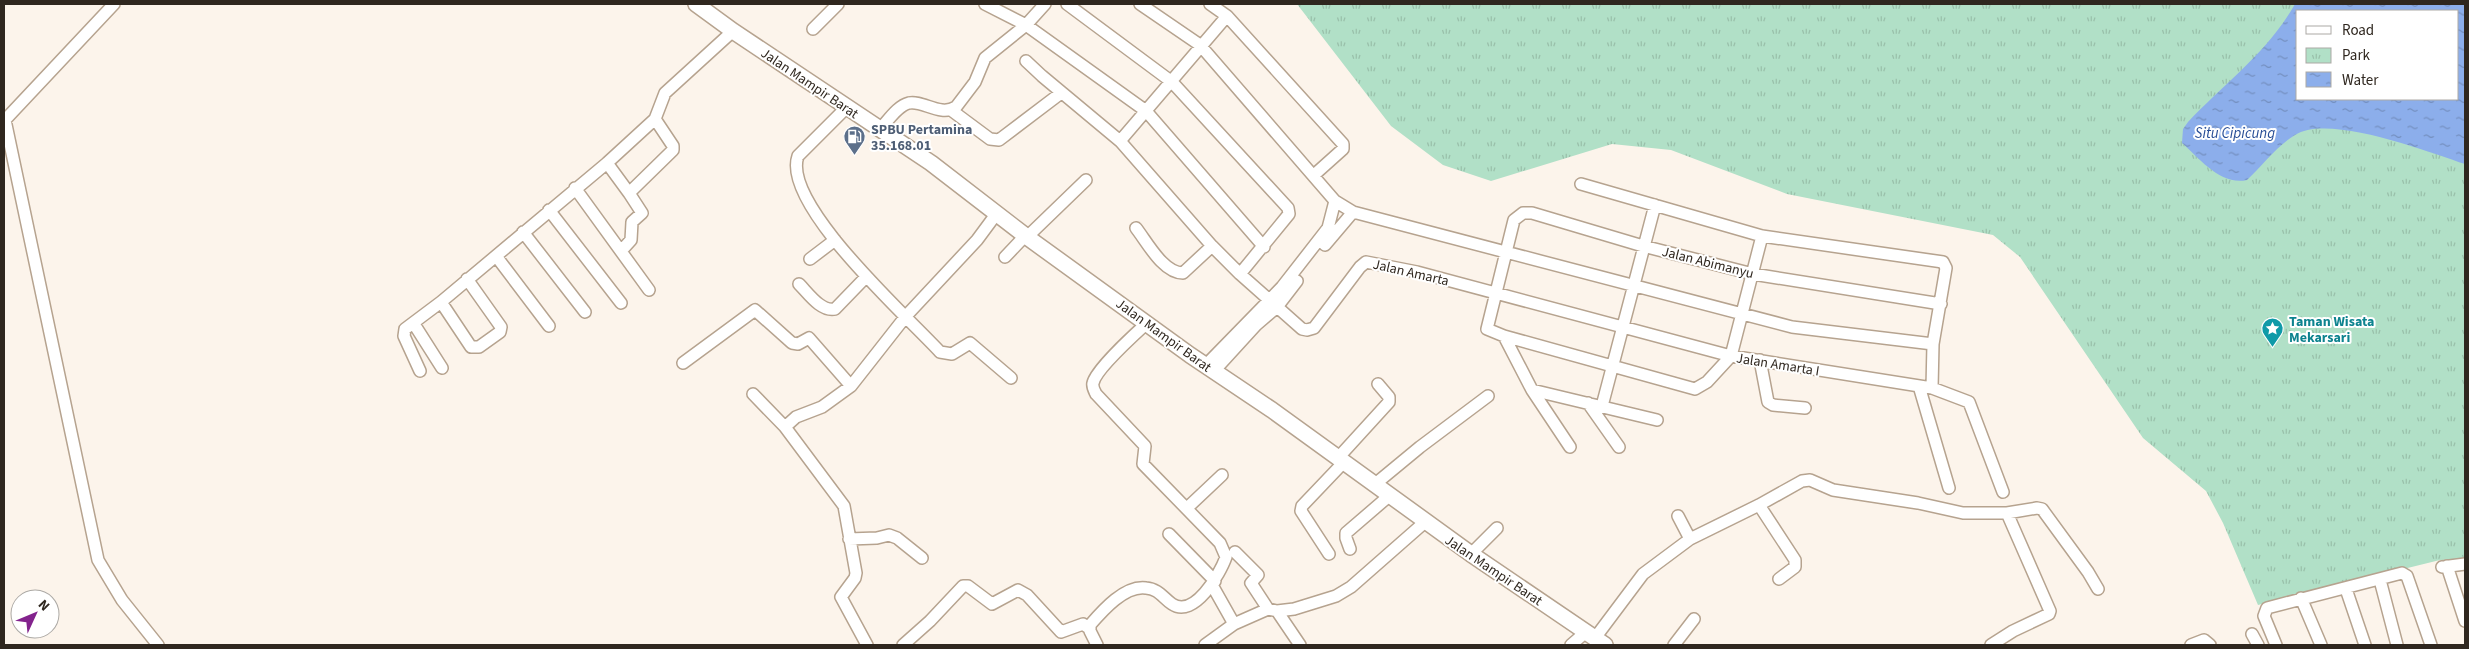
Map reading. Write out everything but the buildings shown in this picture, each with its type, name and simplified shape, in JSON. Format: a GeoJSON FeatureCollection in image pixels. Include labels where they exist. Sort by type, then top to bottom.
{"type":"FeatureCollection","features":[{"type":"Feature","properties":{"kind":"street"},"geometry":{"type":"LineString","coordinates":[[114,4],[5,120],[98,560],[122,600],[158,645]]}},
{"type":"Feature","properties":{"kind":"street","name":"Jalan Mampir Barat"},"geometry":{"type":"LineString","coordinates":[[696,4],[729,28],[848,106],[879,130],[930,164],[1026,237],[1425,522],[1595,639]]}},
{"type":"Feature","properties":{"kind":"street"},"geometry":{"type":"LineString","coordinates":[[813,29],[838,4]]}},
{"type":"Feature","properties":{"kind":"street"},"geometry":{"type":"LineString","coordinates":[[985,4],[1026,25],[1146,111],[1264,247]]}},
{"type":"Feature","properties":{"kind":"street"},"geometry":{"type":"LineString","coordinates":[[951,110],[975,82],[985,58],[1026,25],[1045,4]]}},
{"type":"Feature","properties":{"kind":"street"},"geometry":{"type":"LineString","coordinates":[[1068,4],[1080,7],[1172,82],[1288,208],[1288,214],[1264,247],[1240,274]]}},
{"type":"Feature","properties":{"kind":"street"},"geometry":{"type":"LineString","coordinates":[[1140,4],[1200,45],[1335,201],[1353,212],[1792,327],[1934,344]]}},
{"type":"Feature","properties":{"kind":"street"},"geometry":{"type":"LineString","coordinates":[[1210,4],[1227,16],[1343,144],[1343,149],[1314,175]]}},
{"type":"Feature","properties":{"kind":"street"},"geometry":{"type":"LineString","coordinates":[[1120,141],[1172,82],[1200,45],[1227,16]]}},
{"type":"Feature","properties":{"kind":"street"},"geometry":{"type":"LineString","coordinates":[[420,370],[404,336],[405,329],[441,302],[607,163],[655,119],[658,106],[665,93],[729,28]]}},
{"type":"Feature","properties":{"kind":"street"},"geometry":{"type":"LineString","coordinates":[[1026,61],[1061,93],[1120,141],[1212,246],[1274,304]]}},
{"type":"Feature","properties":{"kind":"street"},"geometry":{"type":"LineString","coordinates":[[879,130],[901,107],[911,102],[939,110],[951,110],[995,141],[1000,140],[1061,93]]}},
{"type":"Feature","properties":{"kind":"street"},"geometry":{"type":"LineString","coordinates":[[848,106],[798,156],[795,164],[800,186],[835,240],[865,278],[906,316],[940,352],[952,354],[970,343],[1011,378]]}},
{"type":"Feature","properties":{"kind":"street"},"geometry":{"type":"LineString","coordinates":[[629,193],[673,150],[673,146],[655,119]]}},
{"type":"Feature","properties":{"kind":"street"},"geometry":{"type":"LineString","coordinates":[[607,163],[642,213],[632,222],[631,240],[621,251]]}},
{"type":"Feature","properties":{"kind":"street"},"geometry":{"type":"LineString","coordinates":[[1005,257],[1086,180]]}},
{"type":"Feature","properties":{"kind":"street"},"geometry":{"type":"LineString","coordinates":[[1581,184],[1762,236],[1943,262],[1946,268],[1934,344],[1932,388]]}},
{"type":"Feature","properties":{"kind":"street"},"geometry":{"type":"LineString","coordinates":[[575,188],[649,290]]}},
{"type":"Feature","properties":{"kind":"street"},"geometry":{"type":"LineString","coordinates":[[1331,230],[1335,201]]}},
{"type":"Feature","properties":{"kind":"street"},"geometry":{"type":"LineString","coordinates":[[1602,406],[1655,206]]}},
{"type":"Feature","properties":{"kind":"street"},"geometry":{"type":"LineString","coordinates":[[549,210],[621,303]]}},
{"type":"Feature","properties":{"kind":"street"},"geometry":{"type":"LineString","coordinates":[[1210,368],[1274,304],[1331,230],[1353,212]]}},
{"type":"Feature","properties":{"kind":"street"},"geometry":{"type":"LineString","coordinates":[[785,427],[796,417],[822,407],[851,386],[906,316],[977,240],[996,213]]}},
{"type":"Feature","properties":{"kind":"street","name":"Jalan Abimanyu"},"geometry":{"type":"LineString","coordinates":[[1505,251],[1514,220],[1523,213],[1532,213],[1643,246],[1753,274],[1941,304]]}},
{"type":"Feature","properties":{"kind":"street"},"geometry":{"type":"LineString","coordinates":[[1136,228],[1158,257],[1177,273],[1183,273],[1212,246]]}},
{"type":"Feature","properties":{"kind":"street"},"geometry":{"type":"LineString","coordinates":[[523,232],[584,312]]}},
{"type":"Feature","properties":{"kind":"street"},"geometry":{"type":"LineString","coordinates":[[1505,251],[1487,329],[1504,336],[1695,388],[1707,382],[1731,356],[1762,236]]}},
{"type":"Feature","properties":{"kind":"street"},"geometry":{"type":"LineString","coordinates":[[810,259],[835,240]]}},
{"type":"Feature","properties":{"kind":"street"},"geometry":{"type":"LineString","coordinates":[[496,256],[549,326]]}},
{"type":"Feature","properties":{"kind":"street","name":"Jalan Amarta"},"geometry":{"type":"LineString","coordinates":[[1274,304],[1302,329],[1314,328],[1360,267],[1366,262],[1417,272],[1494,293]]}},
{"type":"Feature","properties":{"kind":"street"},"geometry":{"type":"LineString","coordinates":[[799,284],[822,306],[829,310],[835,309],[865,278]]}},
{"type":"Feature","properties":{"kind":"street"},"geometry":{"type":"LineString","coordinates":[[441,302],[471,347],[479,347],[500,332],[501,327],[467,279]]}},
{"type":"Feature","properties":{"kind":"street","name":"Jalan Amarta I"},"geometry":{"type":"LineString","coordinates":[[1494,293],[1731,356],[1932,388],[1969,402],[2003,492]]}},
{"type":"Feature","properties":{"kind":"street"},"geometry":{"type":"LineString","coordinates":[[683,363],[755,310],[792,343],[798,344],[804,338],[809,338],[851,386]]}},
{"type":"Feature","properties":{"kind":"street"},"geometry":{"type":"LineString","coordinates":[[1090,629],[1090,625],[1105,608],[1133,590],[1146,588],[1161,593],[1172,604],[1179,607],[1188,607],[1214,583],[1226,557],[1220,543],[1143,464],[1145,446],[1096,394],[1092,387],[1093,381],[1104,367],[1147,323]]}},
{"type":"Feature","properties":{"kind":"street"},"geometry":{"type":"LineString","coordinates":[[414,324],[442,368]]}},
{"type":"Feature","properties":{"kind":"street"},"geometry":{"type":"LineString","coordinates":[[1504,336],[1532,390],[1570,446]]}},
{"type":"Feature","properties":{"kind":"street"},"geometry":{"type":"LineString","coordinates":[[1760,360],[1768,402],[1773,405],[1805,408]]}},
{"type":"Feature","properties":{"kind":"street"},"geometry":{"type":"LineString","coordinates":[[1329,554],[1301,511],[1302,506],[1390,402],[1389,397],[1378,384]]}},
{"type":"Feature","properties":{"kind":"street"},"geometry":{"type":"LineString","coordinates":[[1919,386],[1949,488]]}},
{"type":"Feature","properties":{"kind":"street"},"geometry":{"type":"LineString","coordinates":[[1532,390],[1657,420]]}},
{"type":"Feature","properties":{"kind":"street"},"geometry":{"type":"LineString","coordinates":[[753,394],[785,427],[844,506],[856,578],[841,597],[867,645]]}},
{"type":"Feature","properties":{"kind":"street"},"geometry":{"type":"LineString","coordinates":[[1374,485],[1420,447],[1488,396]]}},
{"type":"Feature","properties":{"kind":"street"},"geometry":{"type":"LineString","coordinates":[[1588,403],[1619,447]]}},
{"type":"Feature","properties":{"kind":"street"},"geometry":{"type":"LineString","coordinates":[[1187,508],[1222,475]]}},
{"type":"Feature","properties":{"kind":"street"},"geometry":{"type":"LineString","coordinates":[[1570,645],[1595,639],[1643,574],[1690,539],[1759,505],[1795,483],[1810,480],[1833,490],[1918,503],[1963,513],[2007,513],[2032,508],[2042,509],[2088,572],[2098,589]]}},
{"type":"Feature","properties":{"kind":"street"},"geometry":{"type":"LineString","coordinates":[[1350,549],[1346,533],[1389,496]]}},
{"type":"Feature","properties":{"kind":"street"},"geometry":{"type":"LineString","coordinates":[[1759,505],[1795,560],[1795,567],[1779,579]]}},
{"type":"Feature","properties":{"kind":"street"},"geometry":{"type":"LineString","coordinates":[[1991,645],[2004,636],[2049,614],[2050,611],[2007,513]]}},
{"type":"Feature","properties":{"kind":"street"},"geometry":{"type":"LineString","coordinates":[[1678,516],[1690,539]]}},
{"type":"Feature","properties":{"kind":"street"},"geometry":{"type":"LineString","coordinates":[[1205,645],[1234,624],[1273,610],[1294,609],[1336,596],[1351,587],[1425,522]]}},
{"type":"Feature","properties":{"kind":"street"},"geometry":{"type":"LineString","coordinates":[[1471,554],[1498,528]]}},
{"type":"Feature","properties":{"kind":"street"},"geometry":{"type":"LineString","coordinates":[[1169,534],[1214,583],[1234,624]]}},
{"type":"Feature","properties":{"kind":"street"},"geometry":{"type":"LineString","coordinates":[[849,539],[877,538],[889,535],[897,538],[922,558]]}},
{"type":"Feature","properties":{"kind":"street"},"geometry":{"type":"LineString","coordinates":[[1235,552],[1258,576],[1251,583],[1300,645]]}},
{"type":"Feature","properties":{"kind":"street"},"geometry":{"type":"LineString","coordinates":[[2465,564],[2444,567],[2465,620]]}},
{"type":"Feature","properties":{"kind":"street"},"geometry":{"type":"LineString","coordinates":[[2276,645],[2264,616],[2264,610],[2301,598],[2346,589],[2402,574],[2407,576],[2431,645]]}},
{"type":"Feature","properties":{"kind":"street"},"geometry":{"type":"LineString","coordinates":[[2380,580],[2397,645]]}},
{"type":"Feature","properties":{"kind":"street"},"geometry":{"type":"LineString","coordinates":[[903,645],[930,621],[962,586],[968,586],[992,604],[1012,591],[1018,590],[1027,595],[1061,632],[1084,624],[1090,629],[1097,645]]}},
{"type":"Feature","properties":{"kind":"street"},"geometry":{"type":"LineString","coordinates":[[2346,589],[2365,645]]}},
{"type":"Feature","properties":{"kind":"street"},"geometry":{"type":"LineString","coordinates":[[2301,598],[2320,645]]}},
{"type":"Feature","properties":{"kind":"street"},"geometry":{"type":"LineString","coordinates":[[1674,645],[1694,619]]}},
{"type":"Feature","properties":{"kind":"street"},"geometry":{"type":"LineString","coordinates":[[2252,634],[2258,645]]}},
{"type":"Feature","properties":{"kind":"street"},"geometry":{"type":"LineString","coordinates":[[2191,645],[2204,640],[2210,645]]}},
{"type":"Feature","properties":{"kind":"green space","name":"Taman Wisata Mekarsari"},"geometry":{"type":"Polygon","coordinates":[[[1297,4],[2465,4],[2465,559],[2440,560],[2258,605],[2223,523],[2206,491],[2143,438],[2020,257],[1993,235],[1787,194],[1671,150],[1612,144],[1491,181],[1443,165],[1391,126],[1297,4]]]}},
{"type":"Feature","properties":{"kind":"water","name":"Situ Cipicung"},"geometry":{"type":"Polygon","coordinates":[[[2295,4],[2465,4],[2465,164],[2404,144],[2354,131],[2310,129],[2288,140],[2247,180],[2237,181],[2228,179],[2212,170],[2182,143],[2183,129],[2272,37],[2295,4]]]}},
{"type":"Feature","properties":{"kind":"place","name":"SPBU Pertamina 35.168.01"},"geometry":{"type":"Point","coordinates":[855,156]}},
{"type":"Feature","properties":{"kind":"place","name":"Taman Wisata Mekarsari"},"geometry":{"type":"Point","coordinates":[2273,348]}}]}
